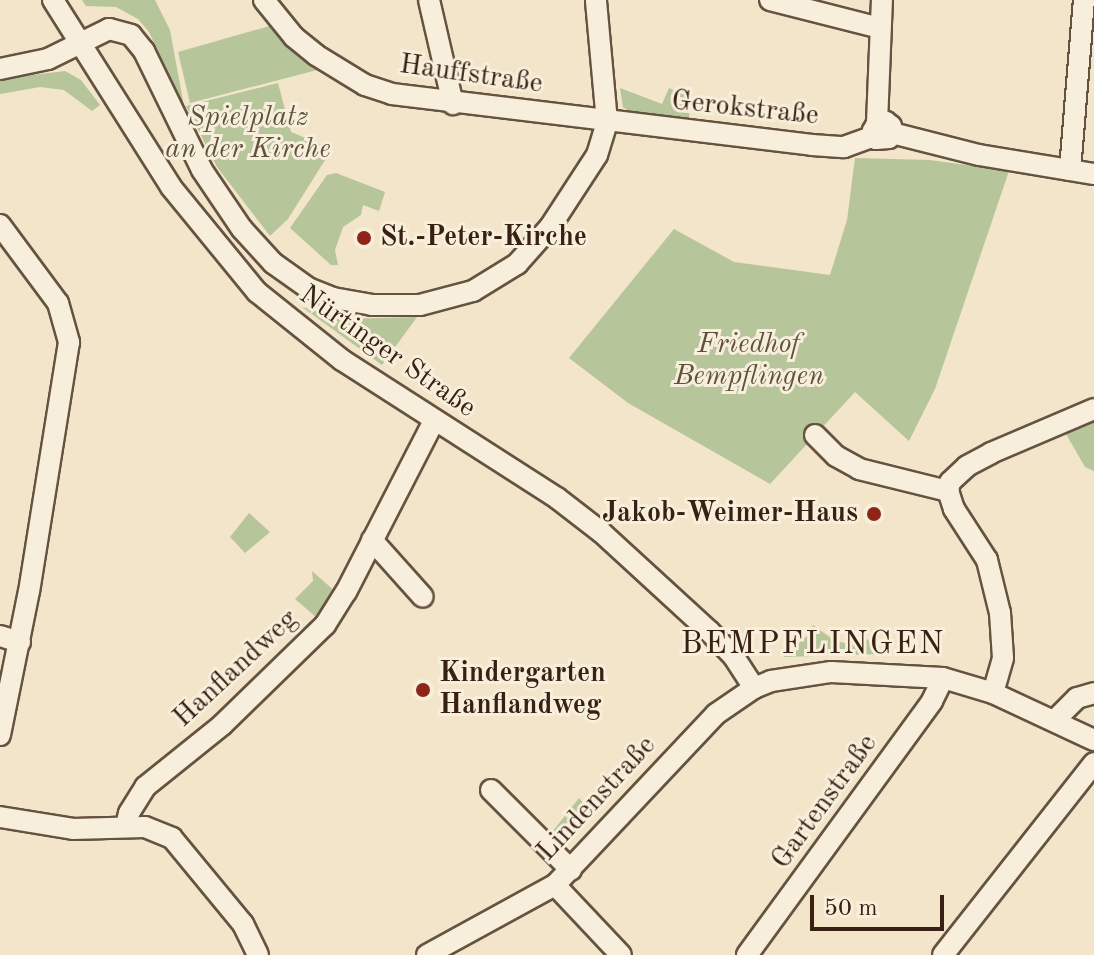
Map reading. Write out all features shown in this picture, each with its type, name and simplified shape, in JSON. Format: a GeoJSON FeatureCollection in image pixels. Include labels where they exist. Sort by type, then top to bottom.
{"type":"FeatureCollection","features":[{"type":"Feature","properties":{"kind":"street","name":"Nürtinger Straße"},"geometry":{"type":"LineString","coordinates":[[53,0],[171,187],[237,272],[314,340],[434,421],[557,498],[617,545],[734,657],[754,688]]}},
{"type":"Feature","properties":{"kind":"street","name":"Hauffstraße"},"geometry":{"type":"LineString","coordinates":[[264,0],[294,37],[343,73],[392,94],[607,122]]}},
{"type":"Feature","properties":{"kind":"street"},"geometry":{"type":"LineString","coordinates":[[429,0],[453,104]]}},
{"type":"Feature","properties":{"kind":"street"},"geometry":{"type":"LineString","coordinates":[[0,69],[48,59],[109,29],[131,35],[144,51],[202,170],[257,248],[308,288],[359,304],[400,306],[439,302],[473,291],[504,275],[534,248],[603,142],[607,122],[596,0]]}},
{"type":"Feature","properties":{"kind":"street"},"geometry":{"type":"LineString","coordinates":[[770,0],[880,28]]}},
{"type":"Feature","properties":{"kind":"street"},"geometry":{"type":"LineString","coordinates":[[881,131],[882,0]]}},
{"type":"Feature","properties":{"kind":"street"},"geometry":{"type":"LineString","coordinates":[[1070,170],[1084,0]]}},
{"type":"Feature","properties":{"kind":"street","name":"Gerokstraße"},"geometry":{"type":"LineString","coordinates":[[607,122],[844,147],[881,131],[979,155],[1094,174]]}},
{"type":"Feature","properties":{"kind":"street"},"geometry":{"type":"LineString","coordinates":[[0,225],[58,303],[69,342],[20,642],[0,735]]}},
{"type":"Feature","properties":{"kind":"street"},"geometry":{"type":"LineString","coordinates":[[993,693],[1003,644],[994,584],[987,560],[954,509],[948,491],[950,482],[967,466],[1094,409]]}},
{"type":"Feature","properties":{"kind":"street","name":"Hanflandweg"},"geometry":{"type":"LineString","coordinates":[[126,826],[129,813],[145,787],[232,716],[325,625],[434,421]]}},
{"type":"Feature","properties":{"kind":"street"},"geometry":{"type":"LineString","coordinates":[[815,435],[836,456],[859,469],[948,491]]}},
{"type":"Feature","properties":{"kind":"street"},"geometry":{"type":"LineString","coordinates":[[372,540],[423,597]]}},
{"type":"Feature","properties":{"kind":"street"},"geometry":{"type":"LineString","coordinates":[[0,636],[20,642]]}},
{"type":"Feature","properties":{"kind":"street","name":"Lindenstraße"},"geometry":{"type":"LineString","coordinates":[[427,955],[555,885],[709,721],[754,688],[787,676],[831,672],[943,678],[993,693],[1094,740]]}},
{"type":"Feature","properties":{"kind":"street","name":"Gartenstraße"},"geometry":{"type":"LineString","coordinates":[[747,955],[932,701],[943,678]]}},
{"type":"Feature","properties":{"kind":"street"},"geometry":{"type":"LineString","coordinates":[[1055,720],[1077,698],[1094,693]]}},
{"type":"Feature","properties":{"kind":"street"},"geometry":{"type":"LineString","coordinates":[[943,955],[1094,763]]}},
{"type":"Feature","properties":{"kind":"street"},"geometry":{"type":"LineString","coordinates":[[491,790],[571,870]]}},
{"type":"Feature","properties":{"kind":"street"},"geometry":{"type":"LineString","coordinates":[[0,817],[73,829],[126,826],[159,832],[182,848],[243,924],[258,955]]}},
{"type":"Feature","properties":{"kind":"street"},"geometry":{"type":"LineString","coordinates":[[555,885],[621,955]]}},
{"type":"Feature","properties":{"kind":"green space"},"geometry":{"type":"Polygon","coordinates":[[[82,0],[155,0],[170,30],[184,106],[149,32],[138,19],[116,7],[86,6],[82,0]]]}},
{"type":"Feature","properties":{"kind":"green space"},"geometry":{"type":"Polygon","coordinates":[[[273,25],[321,69],[190,103],[178,52],[273,25]]]}},
{"type":"Feature","properties":{"kind":"green space"},"geometry":{"type":"Polygon","coordinates":[[[65,71],[81,80],[100,105],[92,111],[64,90],[40,87],[0,94],[0,79],[65,71]]]}},
{"type":"Feature","properties":{"kind":"green space","name":"Spielplatz an der Kirche"},"geometry":{"type":"Polygon","coordinates":[[[278,83],[291,132],[332,149],[288,219],[270,236],[217,167],[186,106],[278,83]]]}},
{"type":"Feature","properties":{"kind":"green space"},"geometry":{"type":"Polygon","coordinates":[[[620,88],[662,104],[669,88],[690,97],[689,118],[630,112],[623,107],[620,88]]]}},
{"type":"Feature","properties":{"kind":"green space","name":"Friedhof Bempflingen"},"geometry":{"type":"Polygon","coordinates":[[[855,158],[930,160],[1009,171],[935,389],[909,441],[855,392],[770,484],[628,403],[569,358],[674,229],[734,262],[830,275],[847,220],[855,158]]]}},
{"type":"Feature","properties":{"kind":"green space"},"geometry":{"type":"Polygon","coordinates":[[[336,173],[385,192],[379,211],[363,205],[361,215],[343,227],[335,250],[338,265],[331,265],[290,228],[327,175],[336,173]]]}},
{"type":"Feature","properties":{"kind":"green space"},"geometry":{"type":"Polygon","coordinates":[[[302,307],[345,319],[417,317],[382,365],[302,307]]]}},
{"type":"Feature","properties":{"kind":"green space"},"geometry":{"type":"Polygon","coordinates":[[[1094,415],[1094,471],[1085,467],[1066,434],[1040,445],[1036,439],[1094,415]]]}},
{"type":"Feature","properties":{"kind":"green space"},"geometry":{"type":"Polygon","coordinates":[[[249,513],[270,532],[245,553],[230,537],[249,513]]]}},
{"type":"Feature","properties":{"kind":"green space"},"geometry":{"type":"Polygon","coordinates":[[[312,571],[337,593],[317,618],[295,599],[313,581],[312,571]]]}},
{"type":"Feature","properties":{"kind":"green space"},"geometry":{"type":"Polygon","coordinates":[[[813,625],[835,641],[845,643],[867,639],[880,654],[783,657],[807,636],[813,625]]]}},
{"type":"Feature","properties":{"kind":"green space"},"geometry":{"type":"Polygon","coordinates":[[[579,798],[592,813],[564,845],[558,845],[549,836],[579,798]]]}},
{"type":"Feature","properties":{"kind":"place","name":"St.-Peter-Kirche"},"geometry":{"type":"Point","coordinates":[364,238]}},
{"type":"Feature","properties":{"kind":"place","name":"Jakob-Weimer-Haus"},"geometry":{"type":"Point","coordinates":[874,514]}},
{"type":"Feature","properties":{"kind":"place","name":"Kindergarten Hanflandweg"},"geometry":{"type":"Point","coordinates":[423,690]}},
{"type":"Feature","properties":{"kind":"district","name":"BEMPFLINGEN"},"geometry":{"type":"Point","coordinates":[813,645]}}]}
